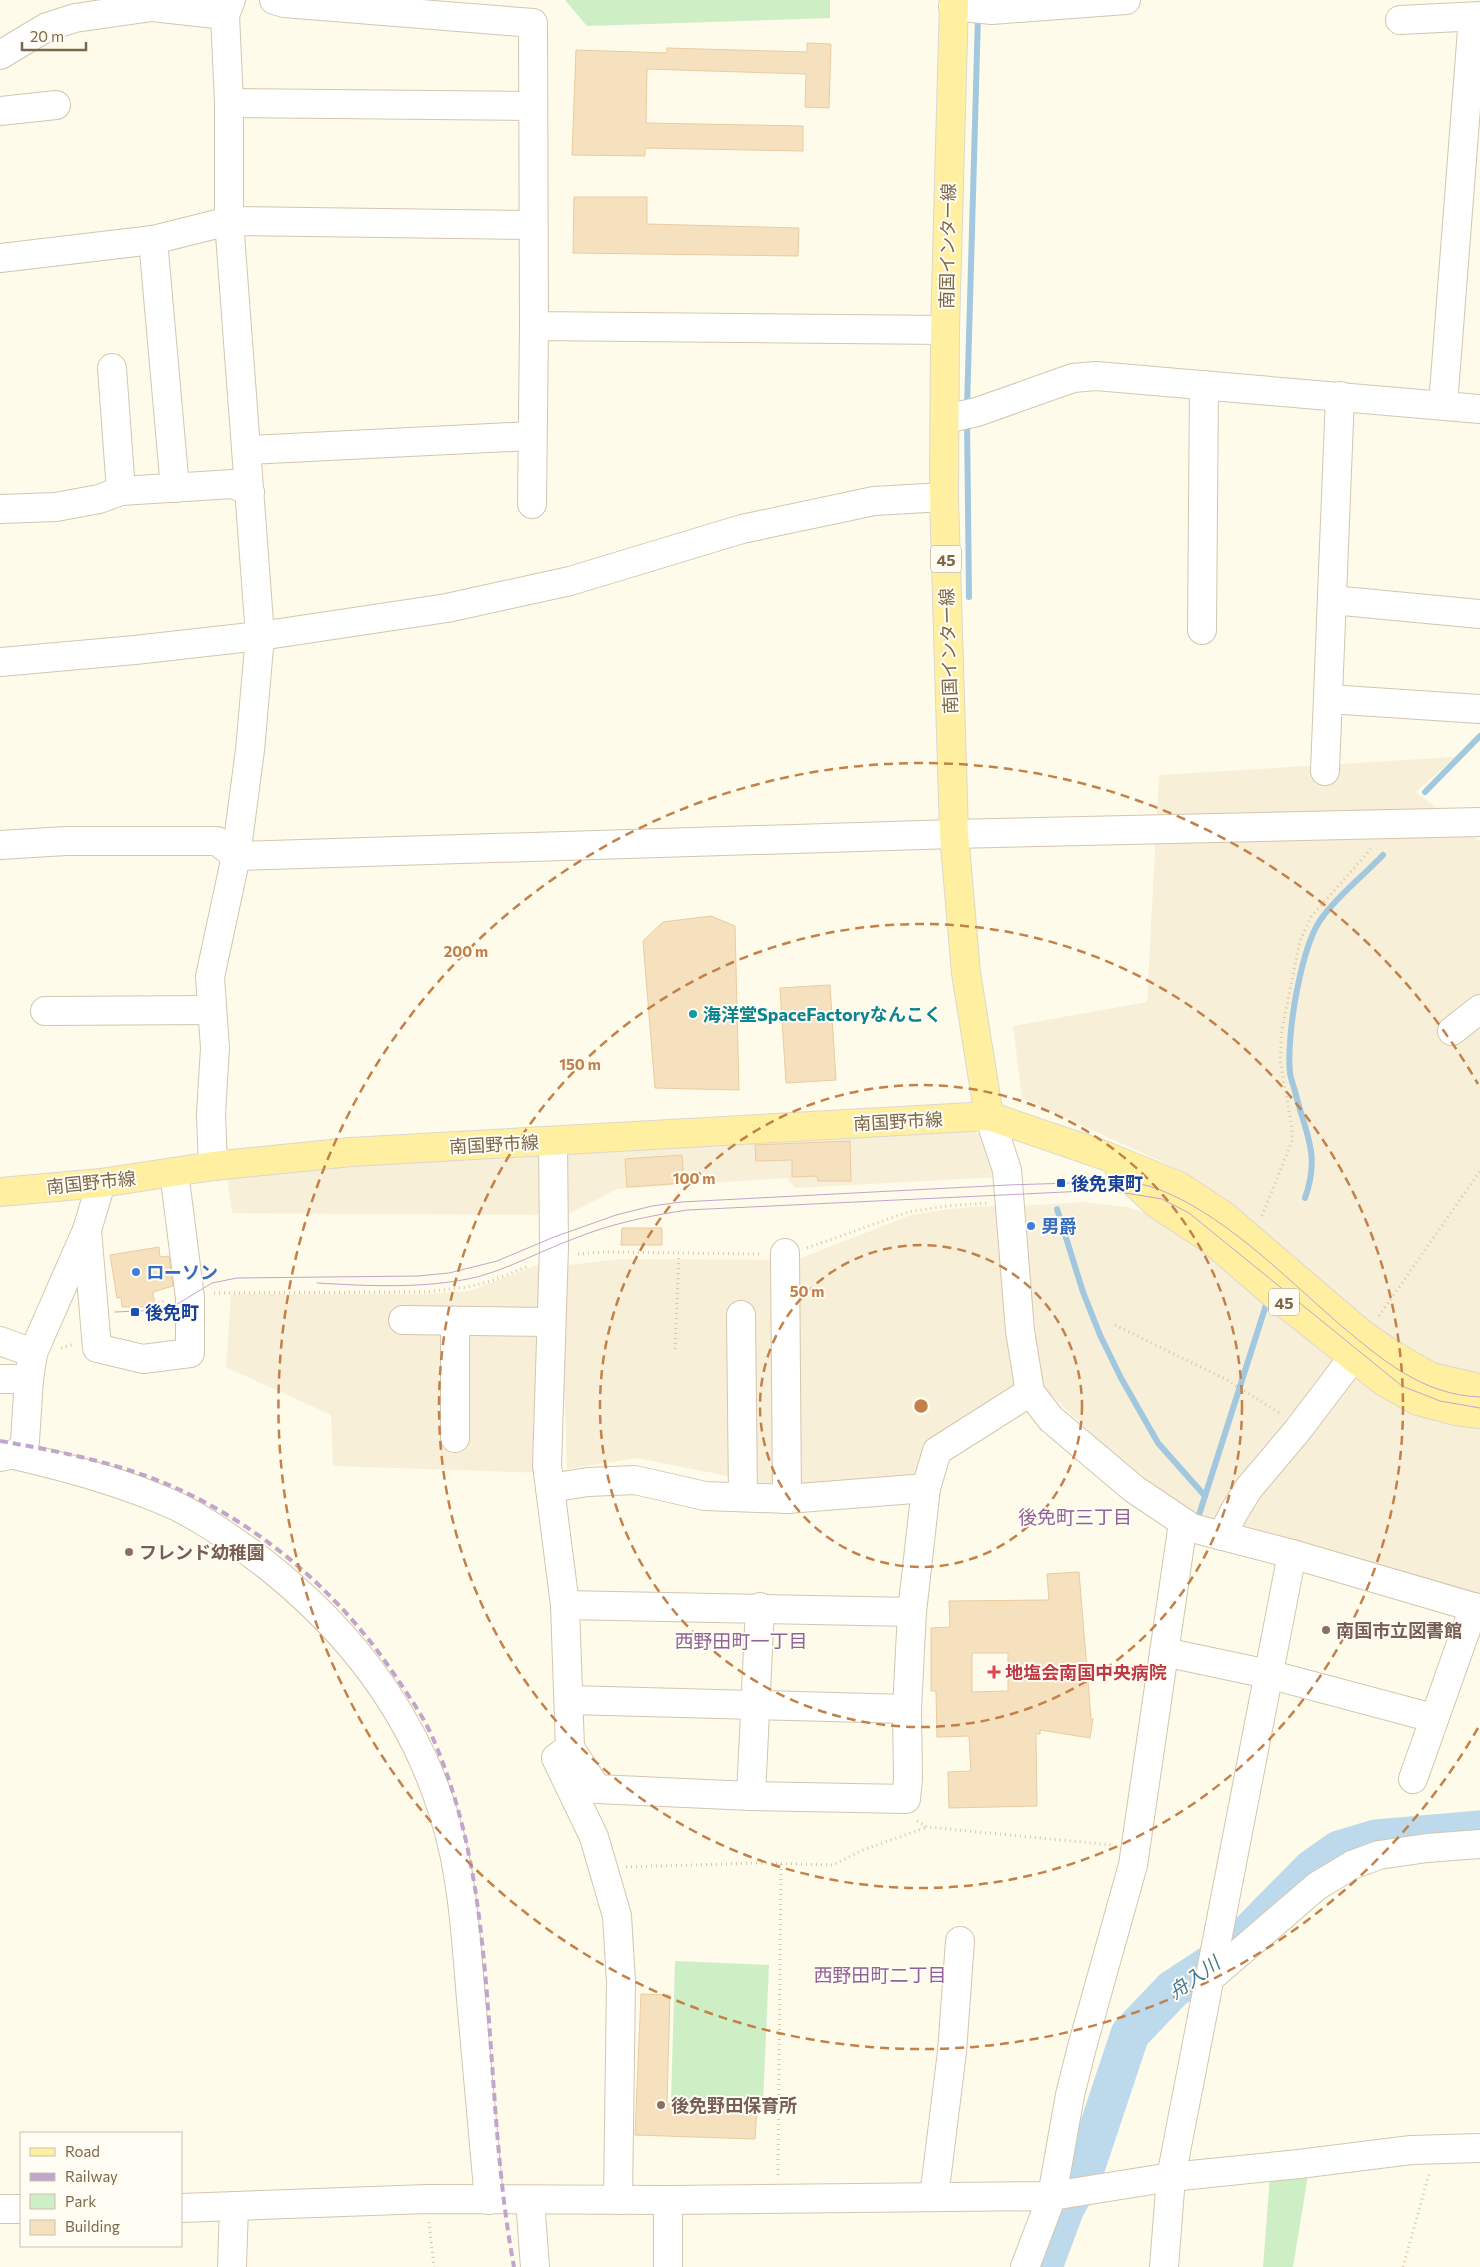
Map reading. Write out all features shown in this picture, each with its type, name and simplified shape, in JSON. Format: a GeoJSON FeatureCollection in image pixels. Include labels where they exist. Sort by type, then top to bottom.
{"type":"FeatureCollection","features":[{"type":"Feature","properties":{"kind":"main road","name":"南国インター線"},"geometry":{"type":"LineString","coordinates":[[967,6],[945,330],[944,497],[954,834],[966,972],[989,1116]]}},
{"type":"Feature","properties":{"kind":"main road","name":"45"},"geometry":{"type":"LineString","coordinates":[[989,1116],[1106,1156],[1179,1186],[1223,1215],[1252,1240],[1362,1344],[1383,1381],[1418,1401],[1456,1411],[1480,1414]]}},
{"type":"Feature","properties":{"kind":"main road","name":"南国野市線"},"geometry":{"type":"LineString","coordinates":[[0,1192],[101,1183],[214,1166],[351,1152],[989,1116]]}},
{"type":"Feature","properties":{"kind":"main road","name":"45"},"geometry":{"type":"LineString","coordinates":[[1106,1156],[1157,1204],[1362,1344],[1431,1377],[1480,1388]]}},
{"type":"Feature","properties":{"kind":"street"},"geometry":{"type":"LineString","coordinates":[[274,0],[284,3],[533,23],[534,326],[532,504]]}},
{"type":"Feature","properties":{"kind":"street"},"geometry":{"type":"LineString","coordinates":[[967,6],[1126,0]]}},
{"type":"Feature","properties":{"kind":"street"},"geometry":{"type":"LineString","coordinates":[[0,56],[47,26],[75,18],[152,7],[228,7],[229,221],[260,636],[250,750],[236,856],[210,977],[215,1048],[210,1114],[214,1166]]}},
{"type":"Feature","properties":{"kind":"street"},"geometry":{"type":"LineString","coordinates":[[1400,20],[1477,16],[1442,406]]}},
{"type":"Feature","properties":{"kind":"street"},"geometry":{"type":"LineString","coordinates":[[229,103],[533,106]]}},
{"type":"Feature","properties":{"kind":"street"},"geometry":{"type":"LineString","coordinates":[[0,111],[56,105]]}},
{"type":"Feature","properties":{"kind":"street"},"geometry":{"type":"LineString","coordinates":[[0,258],[153,240],[229,221],[533,225]]}},
{"type":"Feature","properties":{"kind":"street"},"geometry":{"type":"LineString","coordinates":[[153,240],[175,488]]}},
{"type":"Feature","properties":{"kind":"street"},"geometry":{"type":"LineString","coordinates":[[534,326],[945,330]]}},
{"type":"Feature","properties":{"kind":"street"},"geometry":{"type":"LineString","coordinates":[[112,368],[121,491]]}},
{"type":"Feature","properties":{"kind":"street"},"geometry":{"type":"LineString","coordinates":[[945,419],[977,412],[1073,378],[1096,376],[1480,409]]}},
{"type":"Feature","properties":{"kind":"street"},"geometry":{"type":"LineString","coordinates":[[1202,630],[1204,385]]}},
{"type":"Feature","properties":{"kind":"street"},"geometry":{"type":"LineString","coordinates":[[1325,771],[1340,396]]}},
{"type":"Feature","properties":{"kind":"street"},"geometry":{"type":"LineString","coordinates":[[247,450],[532,436]]}},
{"type":"Feature","properties":{"kind":"street"},"geometry":{"type":"LineString","coordinates":[[0,509],[56,508],[99,499],[121,491],[233,484],[250,492]]}},
{"type":"Feature","properties":{"kind":"street"},"geometry":{"type":"LineString","coordinates":[[0,662],[260,636],[447,608],[570,581],[742,529],[874,501],[944,497]]}},
{"type":"Feature","properties":{"kind":"street"},"geometry":{"type":"LineString","coordinates":[[1332,600],[1480,614]]}},
{"type":"Feature","properties":{"kind":"street"},"geometry":{"type":"LineString","coordinates":[[1328,699],[1480,710]]}},
{"type":"Feature","properties":{"kind":"street"},"geometry":{"type":"LineString","coordinates":[[0,845],[66,841],[217,841],[236,856],[954,834],[1480,822]]}},
{"type":"Feature","properties":{"kind":"street"},"geometry":{"type":"LineString","coordinates":[[1452,1031],[1480,1009]]}},
{"type":"Feature","properties":{"kind":"street"},"geometry":{"type":"LineString","coordinates":[[45,1011],[211,1010]]}},
{"type":"Feature","properties":{"kind":"street"},"geometry":{"type":"LineString","coordinates":[[989,1116],[1007,1170],[1020,1331],[1030,1392],[1051,1419],[1134,1489],[1192,1528],[1292,1554],[1477,1608],[1433,1718],[1413,1779]]}},
{"type":"Feature","properties":{"kind":"street"},"geometry":{"type":"LineString","coordinates":[[553,1141],[553,1256],[548,1465],[565,1604],[570,1700],[570,1748],[597,1789],[751,1796],[906,1799],[908,1780],[906,1709],[912,1612],[926,1488],[937,1451],[1030,1392]]}},
{"type":"Feature","properties":{"kind":"street"},"geometry":{"type":"LineString","coordinates":[[86,1230],[98,1348],[143,1359],[190,1353],[190,1298],[174,1172]]}},
{"type":"Feature","properties":{"kind":"street"},"geometry":{"type":"LineString","coordinates":[[7,1456],[23,1447],[31,1367],[86,1230],[101,1183]]}},
{"type":"Feature","properties":{"kind":"street"},"geometry":{"type":"LineString","coordinates":[[785,1253],[787,1499]]}},
{"type":"Feature","properties":{"kind":"street"},"geometry":{"type":"LineString","coordinates":[[741,1315],[744,1497]]}},
{"type":"Feature","properties":{"kind":"street"},"geometry":{"type":"LineString","coordinates":[[403,1320],[551,1322]]}},
{"type":"Feature","properties":{"kind":"street"},"geometry":{"type":"LineString","coordinates":[[455,1321],[455,1438]]}},
{"type":"Feature","properties":{"kind":"street"},"geometry":{"type":"LineString","coordinates":[[0,1340],[31,1367]]}},
{"type":"Feature","properties":{"kind":"street"},"geometry":{"type":"LineString","coordinates":[[1222,1536],[1249,1488],[1300,1426],[1362,1344]]}},
{"type":"Feature","properties":{"kind":"street"},"geometry":{"type":"LineString","coordinates":[[0,1379],[31,1367]]}},
{"type":"Feature","properties":{"kind":"street"},"geometry":{"type":"LineString","coordinates":[[7,1456],[68,1468],[128,1488],[178,1507],[223,1533],[281,1576],[333,1623],[373,1672],[419,1752],[437,1795],[454,1853],[468,1968],[489,2200]]}},
{"type":"Feature","properties":{"kind":"street"},"geometry":{"type":"LineString","coordinates":[[550,1488],[588,1482],[635,1480],[705,1496],[787,1499],[926,1488]]}},
{"type":"Feature","properties":{"kind":"street"},"geometry":{"type":"LineString","coordinates":[[1026,2267],[1068,2193],[1080,2057],[1133,1865],[1183,1523]]}},
{"type":"Feature","properties":{"kind":"street"},"geometry":{"type":"LineString","coordinates":[[1164,2267],[1171,2177],[1292,1554]]}},
{"type":"Feature","properties":{"kind":"street"},"geometry":{"type":"LineString","coordinates":[[565,1604],[912,1612]]}},
{"type":"Feature","properties":{"kind":"street"},"geometry":{"type":"LineString","coordinates":[[751,1796],[760,1607]]}},
{"type":"Feature","properties":{"kind":"street"},"geometry":{"type":"LineString","coordinates":[[1164,1652],[1268,1674],[1433,1718]]}},
{"type":"Feature","properties":{"kind":"street"},"geometry":{"type":"LineString","coordinates":[[570,1700],[906,1709]]}},
{"type":"Feature","properties":{"kind":"street"},"geometry":{"type":"LineString","coordinates":[[570,1748],[556,1758],[594,1837],[617,1916],[620,1944],[618,2200]]}},
{"type":"Feature","properties":{"kind":"street"},"geometry":{"type":"LineString","coordinates":[[1210,1975],[1317,1886],[1352,1866],[1378,1855],[1427,1848],[1480,1844]]}},
{"type":"Feature","properties":{"kind":"street"},"geometry":{"type":"LineString","coordinates":[[934,2197],[952,2052],[960,1941]]}},
{"type":"Feature","properties":{"kind":"street"},"geometry":{"type":"LineString","coordinates":[[182,2208],[427,2200],[777,2199],[1068,2193],[1171,2177],[1411,2150],[1480,2148]]}},
{"type":"Feature","properties":{"kind":"street"},"geometry":{"type":"LineString","coordinates":[[530,2200],[535,2267]]}},
{"type":"Feature","properties":{"kind":"street"},"geometry":{"type":"LineString","coordinates":[[668,2200],[668,2267]]}},
{"type":"Feature","properties":{"kind":"street"},"geometry":{"type":"LineString","coordinates":[[232,2267],[234,2206]]}},
{"type":"Feature","properties":{"kind":"street"},"geometry":{"type":"LineString","coordinates":[[0,2209],[20,2209]]}},
{"type":"Feature","properties":{"kind":"path"},"geometry":{"type":"LineString","coordinates":[[1252,1240],[1292,1142],[1292,1128],[1280,1061],[1282,1029],[1300,941],[1311,917],[1394,824]]}},
{"type":"Feature","properties":{"kind":"path"},"geometry":{"type":"LineString","coordinates":[[1362,1344],[1480,1171]]}},
{"type":"Feature","properties":{"kind":"path"},"geometry":{"type":"LineString","coordinates":[[212,1284],[213,1293],[425,1292],[468,1287],[491,1281],[553,1256],[603,1252],[679,1254],[785,1253],[806,1248],[908,1212],[946,1206],[1010,1202]]}},
{"type":"Feature","properties":{"kind":"path"},"geometry":{"type":"LineString","coordinates":[[675,1349],[679,1254]]}},
{"type":"Feature","properties":{"kind":"path"},"geometry":{"type":"LineString","coordinates":[[1114,1324],[1228,1380],[1300,1426]]}},
{"type":"Feature","properties":{"kind":"path"},"geometry":{"type":"LineString","coordinates":[[900,1799],[901,1810],[927,1827]]}},
{"type":"Feature","properties":{"kind":"path"},"geometry":{"type":"LineString","coordinates":[[603,1868],[781,1864],[833,1865],[863,1850],[927,1827],[1136,1848]]}},
{"type":"Feature","properties":{"kind":"path"},"geometry":{"type":"LineString","coordinates":[[777,2199],[781,1864]]}},
{"type":"Feature","properties":{"kind":"path"},"geometry":{"type":"LineString","coordinates":[[1403,2267],[1436,2150]]}},
{"type":"Feature","properties":{"kind":"path"},"geometry":{"type":"LineString","coordinates":[[427,2200],[434,2267]]}},
{"type":"Feature","properties":{"kind":"shaded area"},"geometry":{"type":"Polygon","coordinates":[[[1455,757],[1416,792],[1480,841],[1480,1376],[1422,1363],[1373,1331],[1227,1203],[1186,1173],[1022,1098],[1013,1026],[1147,1002],[1159,775],[1455,757]]]}},
{"type":"Feature","properties":{"kind":"shaded area"},"geometry":{"type":"Polygon","coordinates":[[[973,1131],[988,1138],[1000,1177],[795,1188],[787,1178],[617,1189],[559,1219],[559,1154],[973,1131]]]}},
{"type":"Feature","properties":{"kind":"shaded area"},"geometry":{"type":"Polygon","coordinates":[[[546,1147],[547,1215],[232,1213],[226,1171],[546,1147]]]}},
{"type":"Feature","properties":{"kind":"shaded area"},"geometry":{"type":"Polygon","coordinates":[[[1084,1202],[1126,1207],[1165,1218],[1342,1365],[1220,1527],[1164,1503],[1042,1386],[1017,1214],[1020,1206],[1084,1202]]]}},
{"type":"Feature","properties":{"kind":"shaded area"},"geometry":{"type":"Polygon","coordinates":[[[999,1205],[1003,1211],[1014,1388],[920,1473],[778,1486],[637,1458],[567,1469],[560,1266],[621,1259],[796,1260],[911,1215],[949,1209],[999,1205]]]}},
{"type":"Feature","properties":{"kind":"shaded area"},"geometry":{"type":"Polygon","coordinates":[[[545,1262],[544,1473],[333,1466],[331,1415],[226,1367],[231,1294],[423,1294],[470,1291],[545,1262]]]}},
{"type":"Feature","properties":{"kind":"shaded area"},"geometry":{"type":"Polygon","coordinates":[[[1350,1369],[1480,1424],[1480,1598],[1233,1528],[1350,1369]]]}},
{"type":"Feature","properties":{"kind":"green space"},"geometry":{"type":"Polygon","coordinates":[[[565,0],[830,0],[830,18],[587,26],[565,0]]]}},
{"type":"Feature","properties":{"kind":"green space"},"geometry":{"type":"Polygon","coordinates":[[[675,1961],[769,1965],[763,2103],[671,2100],[675,1961]]]}},
{"type":"Feature","properties":{"kind":"green space"},"geometry":{"type":"Polygon","coordinates":[[[1309,2169],[1293,2267],[1263,2267],[1270,2176],[1309,2169]]]}},
{"type":"Feature","properties":{"kind":"building"},"geometry":{"type":"Polygon","coordinates":[[[807,43],[831,44],[829,108],[805,107],[806,74],[647,69],[646,123],[803,126],[803,151],[645,148],[645,156],[572,155],[576,50],[667,53],[667,48],[807,52],[807,43]]]}},
{"type":"Feature","properties":{"kind":"building"},"geometry":{"type":"Polygon","coordinates":[[[574,197],[647,197],[647,224],[799,228],[798,256],[573,253],[574,197]]]}},
{"type":"Feature","properties":{"kind":"building","name":"海洋堂SpaceFactoryなんこく"},"geometry":{"type":"Polygon","coordinates":[[[711,916],[735,926],[739,1090],[655,1088],[643,941],[663,922],[711,916]]]}},
{"type":"Feature","properties":{"kind":"building"},"geometry":{"type":"Polygon","coordinates":[[[830,985],[836,1080],[786,1083],[780,988],[830,985]]]}},
{"type":"Feature","properties":{"kind":"building"},"geometry":{"type":"Polygon","coordinates":[[[850,1141],[851,1181],[818,1181],[817,1176],[792,1177],[792,1160],[756,1161],[755,1145],[850,1141]]]}},
{"type":"Feature","properties":{"kind":"building"},"geometry":{"type":"Polygon","coordinates":[[[682,1155],[684,1183],[627,1187],[625,1159],[682,1155]]]}},
{"type":"Feature","properties":{"kind":"building"},"geometry":{"type":"Polygon","coordinates":[[[622,1228],[662,1228],[662,1245],[621,1245],[622,1228]]]}},
{"type":"Feature","properties":{"kind":"building"},"geometry":{"type":"Polygon","coordinates":[[[159,1247],[160,1257],[169,1256],[173,1286],[153,1292],[155,1307],[122,1307],[121,1297],[117,1298],[110,1255],[159,1247]]]}},
{"type":"Feature","properties":{"kind":"building"},"geometry":{"type":"Polygon","coordinates":[[[1079,1572],[1091,1719],[1093,1719],[1090,1738],[1040,1730],[1040,1734],[1036,1734],[1037,1806],[949,1808],[948,1772],[971,1771],[969,1736],[937,1737],[936,1691],[931,1691],[931,1628],[950,1627],[949,1601],[1049,1600],[1047,1574],[1079,1572]],[[972,1653],[972,1692],[1008,1691],[1008,1653],[972,1653]]]}},
{"type":"Feature","properties":{"kind":"building"},"geometry":{"type":"Polygon","coordinates":[[[641,1994],[670,1995],[667,2104],[757,2107],[755,2139],[635,2135],[641,1994]]]}},
{"type":"Feature","properties":{"kind":"waterway"},"geometry":{"type":"LineString","coordinates":[[967,408],[978,16]]}},
{"type":"Feature","properties":{"kind":"waterway"},"geometry":{"type":"LineString","coordinates":[[967,420],[969,597]]}},
{"type":"Feature","properties":{"kind":"waterway"},"geometry":{"type":"LineString","coordinates":[[1425,792],[1480,736]]}},
{"type":"Feature","properties":{"kind":"waterway"},"geometry":{"type":"LineString","coordinates":[[1305,1198],[1310,1182],[1312,1156],[1291,1078],[1289,1057],[1293,1014],[1302,967],[1308,946],[1324,915],[1383,855]]}},
{"type":"Feature","properties":{"kind":"waterway"},"geometry":{"type":"LineString","coordinates":[[1057,1209],[1083,1292],[1100,1335],[1121,1378],[1158,1443],[1205,1496]]}},
{"type":"Feature","properties":{"kind":"waterway"},"geometry":{"type":"LineString","coordinates":[[1198,1518],[1266,1305]]}},
{"type":"Feature","properties":{"kind":"waterway","name":"舟入川"},"geometry":{"type":"LineString","coordinates":[[1043,2267],[1065,2208],[1082,2178],[1130,2034],[1173,1989],[1231,1951],[1312,1869],[1339,1850],[1376,1839],[1480,1830]]}},
{"type":"Feature","properties":{"kind":"tram line"},"geometry":{"type":"LineString","coordinates":[[115,1312],[162,1310],[174,1306],[212,1283],[237,1278],[418,1276],[449,1273],[497,1261],[554,1237],[616,1215],[652,1206],[681,1202],[1008,1185],[1127,1183],[1152,1187],[1202,1211],[1250,1246],[1338,1323],[1403,1373],[1439,1390],[1459,1395],[1480,1397]]}},
{"type":"Feature","properties":{"kind":"tram line"},"geometry":{"type":"LineString","coordinates":[[317,1283],[397,1286],[458,1281],[501,1269],[601,1229],[687,1210],[1107,1190],[1162,1199],[1189,1213],[1402,1386],[1440,1401],[1480,1408]]}},
{"type":"Feature","properties":{"kind":"railway"},"geometry":{"type":"LineString","coordinates":[[0,1441],[64,1453],[149,1477],[203,1501],[236,1520],[268,1542],[297,1566],[352,1619],[376,1649],[425,1721],[441,1757],[455,1799],[475,1887],[483,1954],[501,2178],[514,2267]]}},
{"type":"Feature","properties":{"kind":"place","name":"海洋堂SpaceFactoryなんこく"},"geometry":{"type":"Point","coordinates":[693,1014]}},
{"type":"Feature","properties":{"kind":"place","name":"後免東町"},"geometry":{"type":"Point","coordinates":[1061,1183]}},
{"type":"Feature","properties":{"kind":"place","name":"男爵"},"geometry":{"type":"Point","coordinates":[1031,1226]}},
{"type":"Feature","properties":{"kind":"place","name":"ローソン"},"geometry":{"type":"Point","coordinates":[136,1272]}},
{"type":"Feature","properties":{"kind":"place","name":"後免町"},"geometry":{"type":"Point","coordinates":[135,1312]}},
{"type":"Feature","properties":{"kind":"place","name":"フレンド幼稚園"},"geometry":{"type":"Point","coordinates":[129,1552]}},
{"type":"Feature","properties":{"kind":"place","name":"南国市立図書館"},"geometry":{"type":"Point","coordinates":[1326,1630]}},
{"type":"Feature","properties":{"kind":"place","name":"地塩会南国中央病院"},"geometry":{"type":"Point","coordinates":[994,1672]}},
{"type":"Feature","properties":{"kind":"place","name":"後免野田保育所"},"geometry":{"type":"Point","coordinates":[661,2105]}},
{"type":"Feature","properties":{"kind":"district","name":"後免町三丁目"},"geometry":{"type":"Point","coordinates":[1075,1516]}},
{"type":"Feature","properties":{"kind":"district","name":"西野田町一丁目"},"geometry":{"type":"Point","coordinates":[741,1640]}},
{"type":"Feature","properties":{"kind":"district","name":"西野田町二丁目"},"geometry":{"type":"Point","coordinates":[880,1974]}}]}
